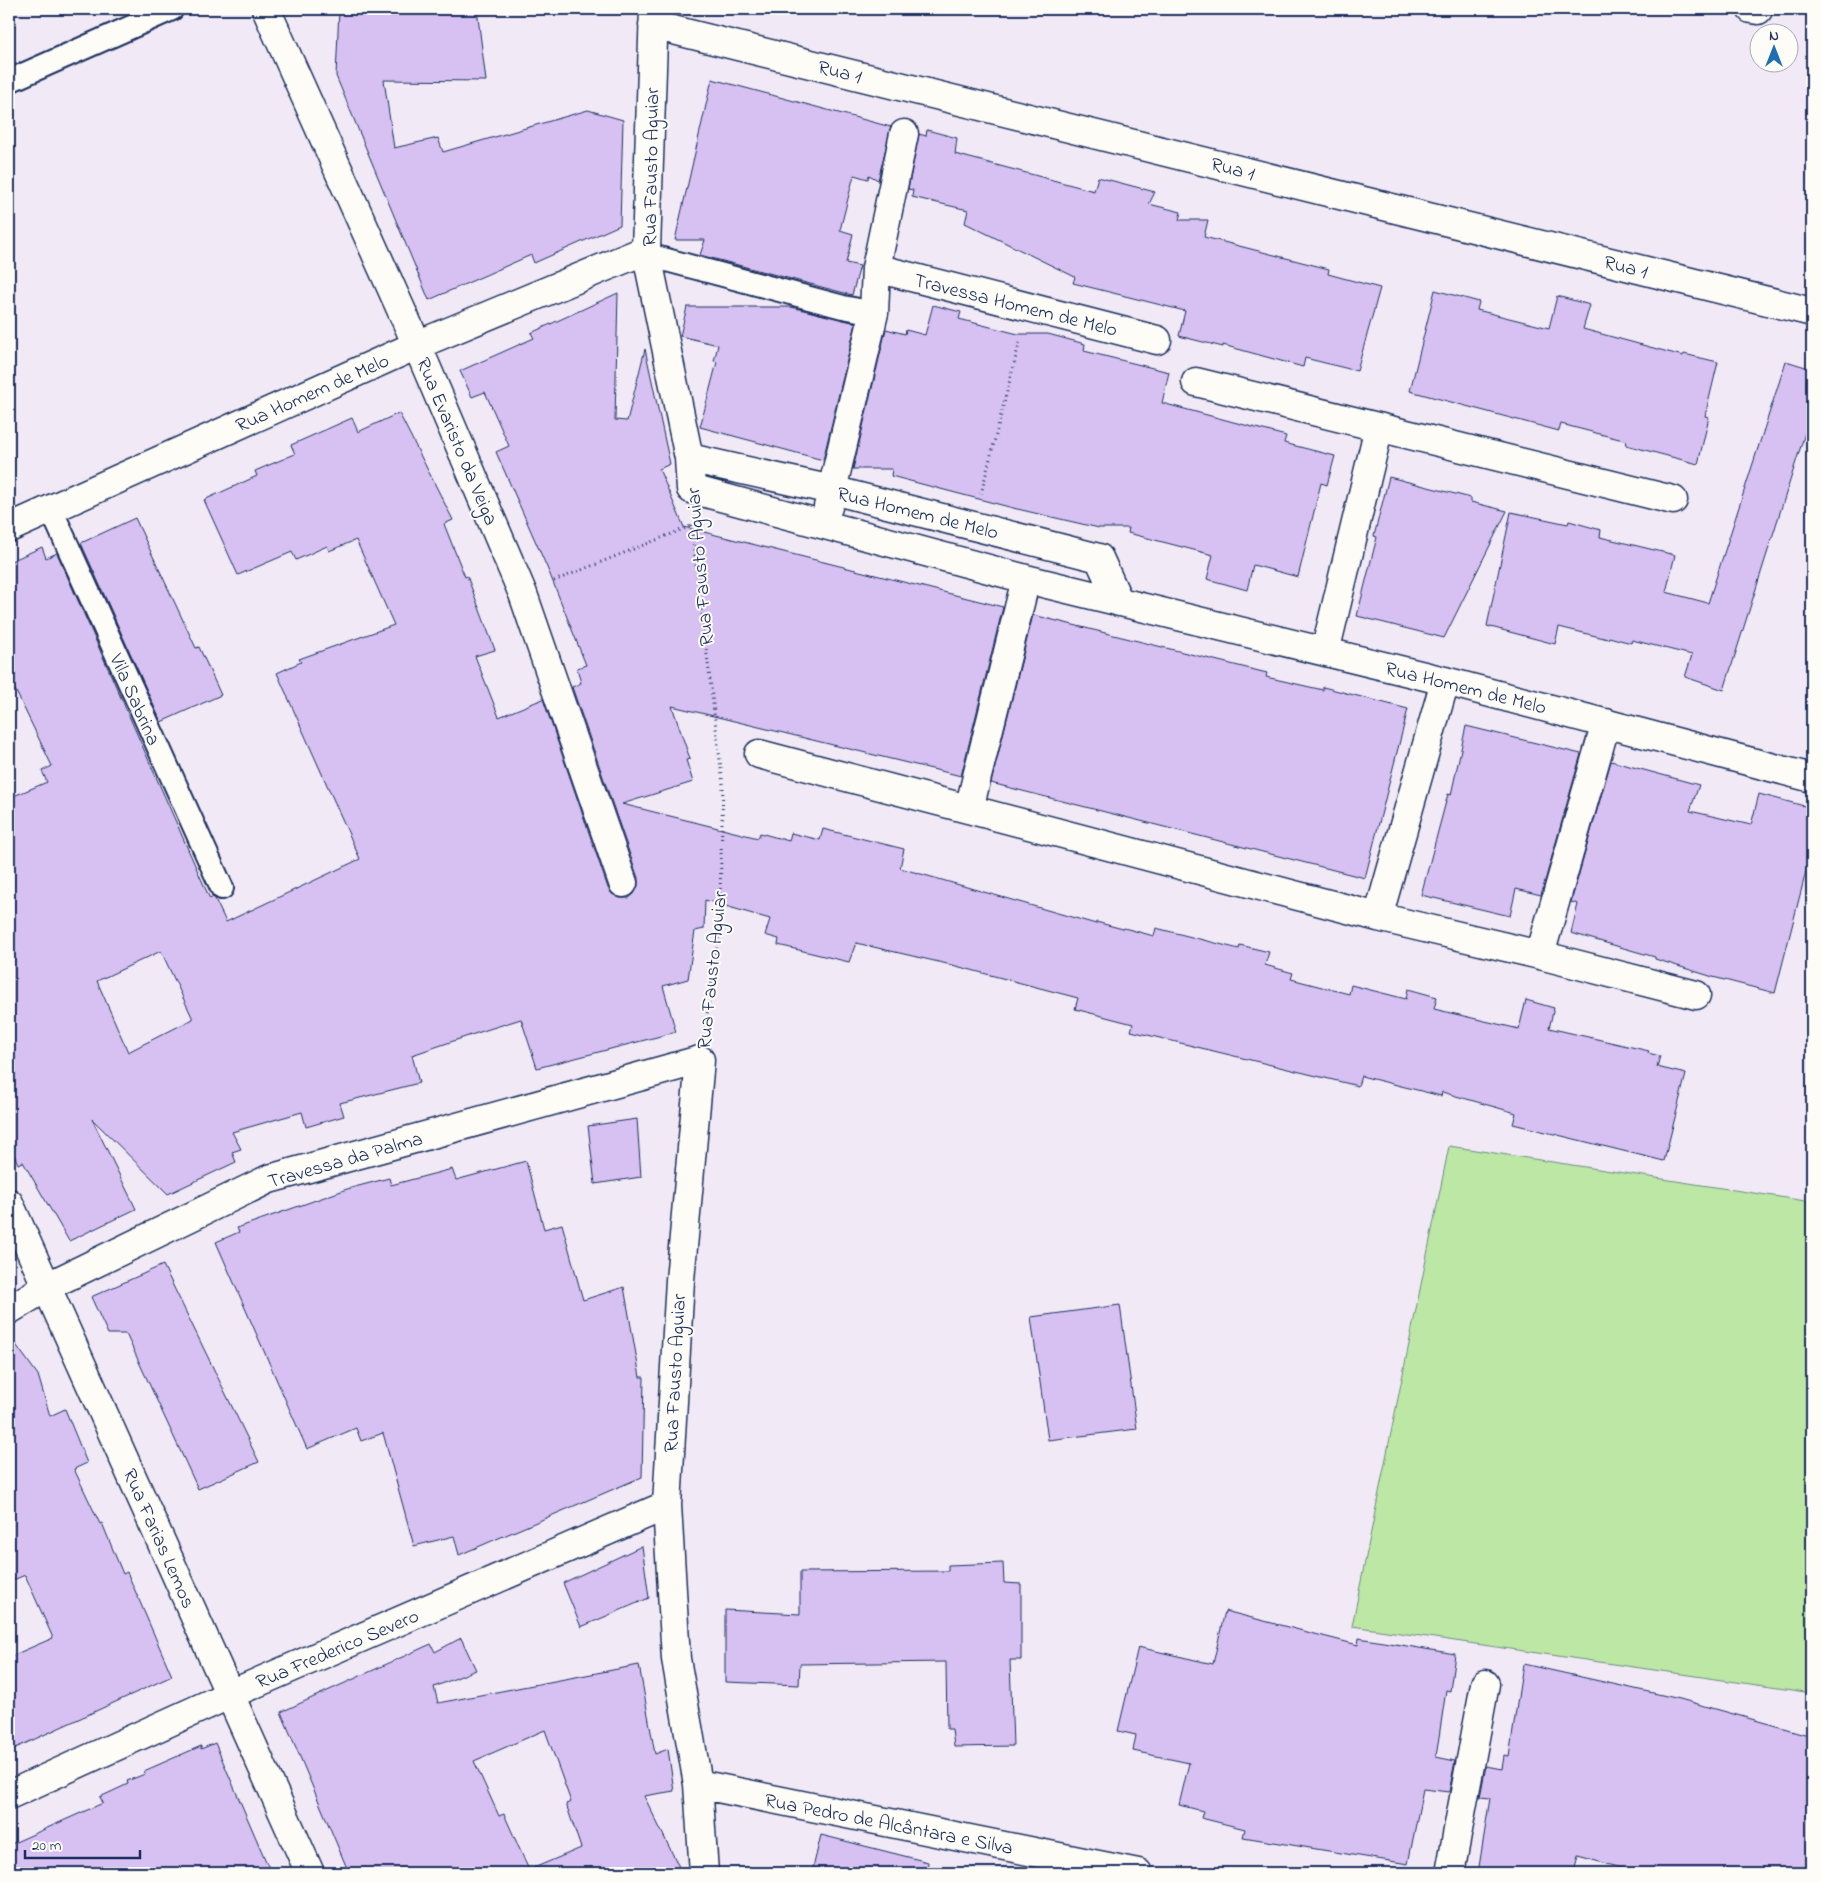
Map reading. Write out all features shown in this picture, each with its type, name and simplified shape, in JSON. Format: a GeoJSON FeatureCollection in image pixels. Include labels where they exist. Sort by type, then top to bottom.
{"type":"FeatureCollection","features":[{"type":"Feature","properties":{"kind":"street","name":"Rua Evaristo da Veiga"},"geometry":{"type":"LineString","coordinates":[[266,9],[417,345],[523,594],[623,883]]}},
{"type":"Feature","properties":{"kind":"street","name":"Rua Fausto Aguiar"},"geometry":{"type":"LineString","coordinates":[[654,17],[647,252],[689,458],[691,489]]}},
{"type":"Feature","properties":{"kind":"street","name":"Rua 1"},"geometry":{"type":"LineString","coordinates":[[654,17],[1812,312]]}},
{"type":"Feature","properties":{"kind":"street"},"geometry":{"type":"LineString","coordinates":[[824,525],[874,312],[876,268],[904,134]]}},
{"type":"Feature","properties":{"kind":"street","name":"Rua Homem de Melo"},"geometry":{"type":"LineString","coordinates":[[9,528],[417,345],[647,252]]}},
{"type":"Feature","properties":{"kind":"street","name":"Travessa Homem de Melo"},"geometry":{"type":"LineString","coordinates":[[876,268],[1157,340]]}},
{"type":"Feature","properties":{"kind":"street"},"geometry":{"type":"LineString","coordinates":[[1196,382],[1673,500]]}},
{"type":"Feature","properties":{"kind":"street"},"geometry":{"type":"LineString","coordinates":[[1325,652],[1380,427]]}},
{"type":"Feature","properties":{"kind":"street","name":"Rua Homem de Melo"},"geometry":{"type":"LineString","coordinates":[[689,458],[832,490],[1099,558],[1119,602]]}},
{"type":"Feature","properties":{"kind":"street","name":"Rua Homem de Melo"},"geometry":{"type":"LineString","coordinates":[[691,489],[1026,579],[1445,681],[1812,778]]}},
{"type":"Feature","properties":{"kind":"street"},"geometry":{"type":"LineString","coordinates":[[969,809],[1026,579]]}},
{"type":"Feature","properties":{"kind":"street"},"geometry":{"type":"LineString","coordinates":[[1378,917],[1445,681]]}},
{"type":"Feature","properties":{"kind":"street"},"geometry":{"type":"LineString","coordinates":[[1540,955],[1606,723]]}},
{"type":"Feature","properties":{"kind":"street"},"geometry":{"type":"LineString","coordinates":[[759,754],[1378,917],[1540,955],[1696,996]]}},
{"type":"Feature","properties":{"kind":"street","name":"Rua Fausto Aguiar"},"geometry":{"type":"LineString","coordinates":[[700,1060],[680,1280],[667,1504],[676,1659],[698,1784],[704,1873]]}},
{"type":"Feature","properties":{"kind":"street","name":"Travessa da Palma"},"geometry":{"type":"LineString","coordinates":[[9,1310],[48,1286],[269,1179],[700,1060]]}},
{"type":"Feature","properties":{"kind":"street","name":"Rua Farias Lemos"},"geometry":{"type":"LineString","coordinates":[[9,1203],[48,1286],[310,1873]]}},
{"type":"Feature","properties":{"kind":"street","name":"Rua Frederico Severo"},"geometry":{"type":"LineString","coordinates":[[9,1795],[230,1694],[667,1504]]}},
{"type":"Feature","properties":{"kind":"street"},"geometry":{"type":"LineString","coordinates":[[1450,1873],[1485,1684]]}},
{"type":"Feature","properties":{"kind":"street","name":"Rua Pedro de Alcântara e Silva"},"geometry":{"type":"LineString","coordinates":[[698,1784],[1138,1873]]}},
{"type":"Feature","properties":{"kind":"lane"},"geometry":{"type":"LineString","coordinates":[[9,81],[172,9]]}},
{"type":"Feature","properties":{"kind":"lane"},"geometry":{"type":"LineString","coordinates":[[647,252],[834,304],[874,312]]}},
{"type":"Feature","properties":{"kind":"lane","name":"Vila Sabrina"},"geometry":{"type":"LineString","coordinates":[[51,509],[222,888]]}},
{"type":"Feature","properties":{"kind":"path"},"geometry":{"type":"LineString","coordinates":[[973,526],[1028,307]]}},
{"type":"Feature","properties":{"kind":"path","name":"Rua Fausto Aguiar"},"geometry":{"type":"LineString","coordinates":[[691,489],[691,526],[723,785],[719,932],[700,1060]]}},
{"type":"Feature","properties":{"kind":"path"},"geometry":{"type":"LineString","coordinates":[[523,594],[691,526]]}},
{"type":"Feature","properties":{"kind":"green space"},"geometry":{"type":"Polygon","coordinates":[[[1449,1146],[1812,1202],[1812,1693],[1352,1626],[1449,1146]]]}},
{"type":"Feature","properties":{"kind":"building"},"geometry":{"type":"Polygon","coordinates":[[[339,9],[477,9],[486,81],[384,80],[394,148],[438,138],[443,152],[588,110],[623,120],[620,225],[534,263],[531,255],[429,300],[336,76],[339,9]]]}},
{"type":"Feature","properties":{"kind":"building"},"geometry":{"type":"Polygon","coordinates":[[[712,79],[891,127],[878,180],[869,175],[868,179],[854,175],[840,230],[853,234],[846,263],[860,266],[852,295],[700,255],[705,240],[675,240],[712,79]]]}},
{"type":"Feature","properties":{"kind":"building"},"geometry":{"type":"Polygon","coordinates":[[[927,130],[957,138],[955,154],[1094,191],[1098,177],[1155,192],[1149,204],[1181,212],[1179,220],[1208,220],[1204,237],[1329,269],[1328,274],[1380,288],[1357,371],[1305,358],[1303,367],[1223,345],[1223,347],[1179,336],[1185,311],[1073,283],[1075,277],[965,223],[968,210],[912,197],[913,190],[908,189],[919,134],[926,136],[927,130]]]}},
{"type":"Feature","properties":{"kind":"building"},"geometry":{"type":"Polygon","coordinates":[[[1435,290],[1479,302],[1477,310],[1549,328],[1557,296],[1590,305],[1583,329],[1683,356],[1684,354],[1718,362],[1705,416],[1709,417],[1698,464],[1626,445],[1627,441],[1561,424],[1559,431],[1410,391],[1435,290]]]}},
{"type":"Feature","properties":{"kind":"building"},"geometry":{"type":"Polygon","coordinates":[[[618,293],[615,420],[627,421],[645,349],[670,464],[659,469],[684,527],[1003,607],[961,776],[672,706],[690,759],[686,760],[693,782],[622,804],[758,838],[760,833],[789,841],[791,833],[820,840],[823,829],[904,849],[900,868],[1096,924],[1096,922],[1154,936],[1156,928],[1239,949],[1240,945],[1269,952],[1265,965],[1293,973],[1291,979],[1349,994],[1351,985],[1406,999],[1408,989],[1437,997],[1434,1009],[1519,1029],[1526,1000],[1554,1008],[1549,1028],[1649,1051],[1648,1053],[1660,1056],[1657,1067],[1686,1074],[1664,1161],[1513,1124],[1516,1113],[1442,1092],[1441,1096],[1361,1076],[1358,1086],[1131,1031],[1133,1024],[1075,1009],[1078,998],[956,966],[856,943],[849,962],[778,945],[779,939],[765,935],[770,919],[705,900],[704,929],[695,931],[688,979],[663,986],[676,1032],[537,1068],[521,1019],[486,1030],[412,1055],[419,1083],[340,1103],[344,1116],[306,1127],[302,1112],[232,1132],[241,1149],[232,1152],[236,1162],[168,1194],[92,1119],[136,1209],[69,1241],[23,1162],[18,1164],[9,1143],[9,798],[47,782],[42,771],[52,766],[9,677],[9,562],[42,547],[46,558],[57,553],[210,899],[213,897],[215,899],[226,922],[360,859],[277,673],[301,662],[299,659],[394,625],[356,540],[329,551],[327,546],[296,560],[292,552],[238,575],[204,500],[257,476],[255,471],[295,454],[291,445],[352,418],[358,432],[399,413],[453,520],[444,524],[465,577],[467,576],[495,650],[475,656],[499,717],[543,699],[608,888],[612,894],[620,898],[629,898],[634,894],[638,886],[638,878],[572,687],[581,683],[577,668],[586,665],[549,572],[496,452],[509,446],[485,392],[472,397],[460,371],[534,338],[531,333],[618,293]],[[161,951],[97,981],[128,1052],[193,1019],[161,951]]]}},
{"type":"Feature","properties":{"kind":"building"},"geometry":{"type":"Polygon","coordinates":[[[933,305],[961,312],[959,319],[1018,334],[1048,334],[1085,344],[1084,351],[1169,372],[1162,403],[1286,436],[1284,443],[1335,456],[1327,485],[1321,483],[1298,577],[1253,565],[1247,590],[1207,579],[1213,555],[1128,533],[1129,528],[1099,528],[1013,508],[891,476],[892,469],[853,469],[886,329],[905,334],[906,330],[925,335],[933,305]]]}},
{"type":"Feature","properties":{"kind":"building"},"geometry":{"type":"Polygon","coordinates":[[[687,307],[791,307],[856,323],[823,460],[700,427],[717,362],[714,361],[718,345],[680,336],[687,307]]]}},
{"type":"Feature","properties":{"kind":"building"},"geometry":{"type":"Polygon","coordinates":[[[1786,361],[1812,369],[1812,411],[1724,690],[1685,677],[1692,655],[1632,640],[1631,643],[1609,637],[1608,639],[1559,627],[1555,644],[1487,626],[1511,512],[1568,524],[1569,521],[1601,530],[1600,537],[1675,555],[1666,592],[1708,603],[1786,361]]]}},
{"type":"Feature","properties":{"kind":"building"},"geometry":{"type":"Polygon","coordinates":[[[1389,477],[1471,498],[1471,502],[1507,511],[1444,638],[1357,616],[1377,537],[1374,536],[1389,477]]]}},
{"type":"Feature","properties":{"kind":"building"},"geometry":{"type":"Polygon","coordinates":[[[135,518],[196,648],[199,647],[221,695],[161,722],[81,543],[135,518]]]}},
{"type":"Feature","properties":{"kind":"building"},"geometry":{"type":"Polygon","coordinates":[[[1033,615],[1267,673],[1266,677],[1323,690],[1323,687],[1408,709],[1365,878],[991,783],[1033,615]]]}},
{"type":"Feature","properties":{"kind":"building"},"geometry":{"type":"Polygon","coordinates":[[[1466,726],[1581,754],[1541,895],[1516,889],[1510,916],[1421,895],[1448,794],[1451,795],[1466,726]]]}},
{"type":"Feature","properties":{"kind":"building"},"geometry":{"type":"Polygon","coordinates":[[[1611,761],[1699,785],[1690,811],[1751,825],[1759,794],[1812,808],[1812,848],[1775,993],[1713,977],[1655,959],[1655,957],[1571,933],[1578,904],[1571,902],[1611,761]]]}},
{"type":"Feature","properties":{"kind":"building"},"geometry":{"type":"Polygon","coordinates":[[[637,1119],[641,1177],[595,1184],[588,1126],[637,1119]]]}},
{"type":"Feature","properties":{"kind":"building"},"geometry":{"type":"Polygon","coordinates":[[[526,1161],[544,1229],[562,1224],[583,1300],[624,1287],[640,1377],[644,1377],[642,1477],[459,1555],[454,1536],[414,1546],[383,1433],[361,1441],[356,1428],[307,1449],[216,1242],[239,1232],[237,1228],[347,1189],[389,1178],[391,1185],[452,1169],[456,1180],[526,1161]]]}},
{"type":"Feature","properties":{"kind":"building"},"geometry":{"type":"Polygon","coordinates":[[[163,1265],[259,1462],[198,1489],[126,1334],[108,1334],[91,1297],[163,1265]]]}},
{"type":"Feature","properties":{"kind":"building"},"geometry":{"type":"Polygon","coordinates":[[[1120,1305],[1137,1429],[1048,1440],[1031,1317],[1120,1305]]]}},
{"type":"Feature","properties":{"kind":"building"},"geometry":{"type":"Polygon","coordinates":[[[9,1335],[38,1375],[50,1416],[65,1409],[87,1463],[74,1469],[100,1524],[102,1523],[123,1574],[127,1572],[172,1676],[9,1751],[9,1657],[53,1638],[25,1575],[9,1582],[9,1335]]]}},
{"type":"Feature","properties":{"kind":"building"},"geometry":{"type":"Polygon","coordinates":[[[642,1546],[649,1598],[581,1627],[563,1583],[642,1546]]]}},
{"type":"Feature","properties":{"kind":"building"},"geometry":{"type":"Polygon","coordinates":[[[1003,1563],[1004,1583],[1021,1584],[1021,1660],[1010,1660],[1013,1746],[954,1747],[952,1729],[947,1729],[946,1662],[800,1664],[799,1685],[725,1682],[725,1610],[800,1614],[800,1572],[948,1571],[948,1565],[1003,1563]]]}},
{"type":"Feature","properties":{"kind":"building"},"geometry":{"type":"Polygon","coordinates":[[[1225,1611],[1358,1645],[1359,1638],[1455,1654],[1450,1691],[1446,1690],[1436,1757],[1455,1761],[1449,1792],[1423,1789],[1408,1864],[1243,1837],[1245,1829],[1201,1818],[1203,1811],[1179,1805],[1189,1763],[1133,1751],[1136,1735],[1118,1731],[1138,1647],[1213,1664],[1225,1611]]]}},
{"type":"Feature","properties":{"kind":"building"},"geometry":{"type":"Polygon","coordinates":[[[461,1638],[476,1670],[434,1687],[438,1703],[639,1665],[655,1754],[668,1749],[674,1791],[644,1796],[682,1873],[349,1873],[281,1712],[431,1644],[435,1652],[461,1638]],[[545,1730],[474,1761],[499,1816],[504,1814],[529,1870],[581,1848],[566,1804],[571,1802],[545,1730]]]}},
{"type":"Feature","properties":{"kind":"building"},"geometry":{"type":"Polygon","coordinates":[[[1523,1664],[1680,1699],[1812,1736],[1812,1873],[1640,1873],[1578,1856],[1574,1873],[1478,1873],[1490,1798],[1480,1797],[1486,1766],[1502,1769],[1504,1756],[1509,1757],[1523,1664]]]}},
{"type":"Feature","properties":{"kind":"building"},"geometry":{"type":"Polygon","coordinates":[[[215,1743],[271,1873],[9,1873],[9,1845],[103,1803],[100,1797],[128,1784],[127,1781],[145,1774],[144,1771],[201,1746],[201,1749],[215,1743]]]}},
{"type":"Feature","properties":{"kind":"building"},"geometry":{"type":"Polygon","coordinates":[[[821,1835],[928,1862],[927,1873],[832,1873],[813,1868],[821,1835]]]}}]}
